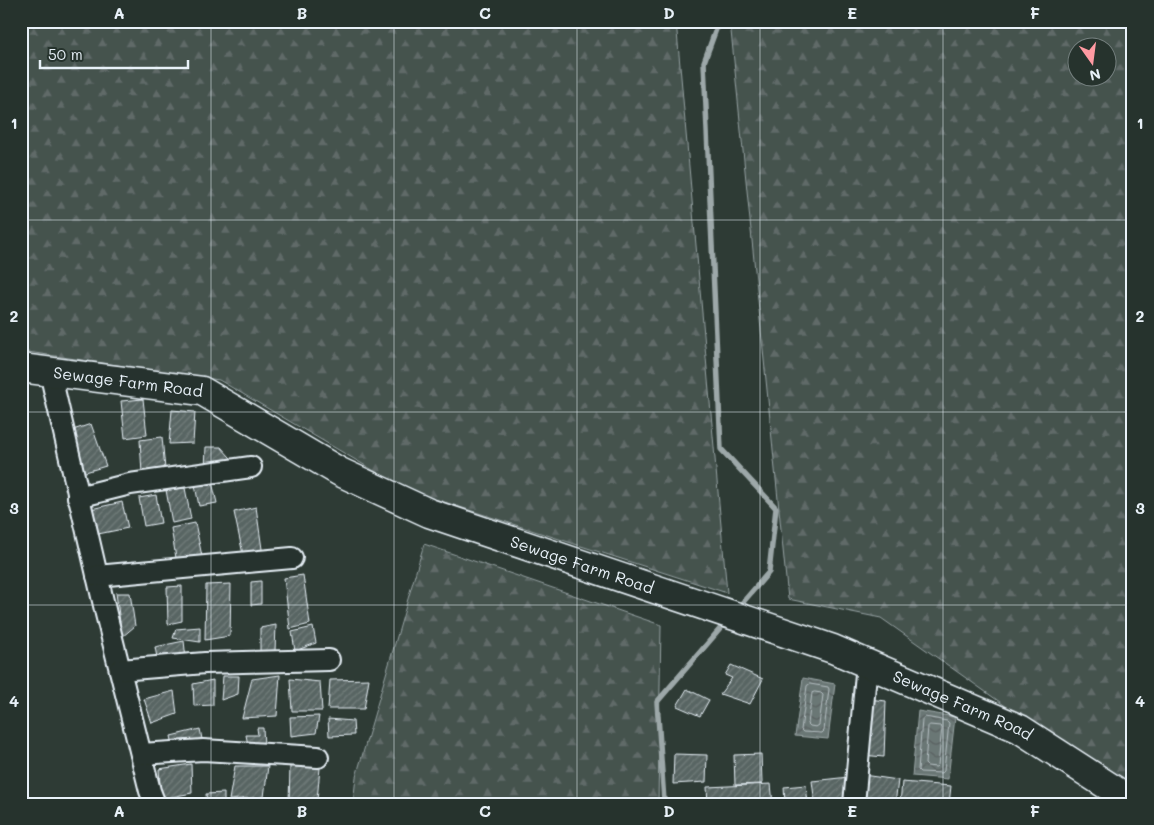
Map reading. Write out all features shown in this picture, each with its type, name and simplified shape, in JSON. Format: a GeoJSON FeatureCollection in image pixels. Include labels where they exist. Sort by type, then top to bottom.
{"type":"FeatureCollection","features":[{"type":"Feature","properties":{"kind":"main road","name":"Sewage Farm Road"},"geometry":{"type":"LineString","coordinates":[[21,368],[202,391],[340,472],[429,513],[833,649],[1020,729],[1133,802]]}},
{"type":"Feature","properties":{"kind":"street"},"geometry":{"type":"LineString","coordinates":[[50,372],[140,754],[155,804]]}},
{"type":"Feature","properties":{"kind":"street"},"geometry":{"type":"LineString","coordinates":[[78,497],[130,484],[251,467]]}},
{"type":"Feature","properties":{"kind":"street"},"geometry":{"type":"LineString","coordinates":[[97,576],[292,558]]}},
{"type":"Feature","properties":{"kind":"street"},"geometry":{"type":"LineString","coordinates":[[120,670],[205,663],[329,660]]}},
{"type":"Feature","properties":{"kind":"street"},"geometry":{"type":"LineString","coordinates":[[854,804],[867,663]]}},
{"type":"Feature","properties":{"kind":"street"},"geometry":{"type":"LineString","coordinates":[[140,754],[203,750],[318,757]]}},
{"type":"Feature","properties":{"kind":"green space"},"geometry":{"type":"Polygon","coordinates":[[[21,21],[676,21],[727,593],[407,490],[219,380],[21,351],[21,21]]]}},
{"type":"Feature","properties":{"kind":"green space"},"geometry":{"type":"Polygon","coordinates":[[[730,21],[1133,21],[1133,796],[881,618],[788,599],[730,21]]]}},
{"type":"Feature","properties":{"kind":"green space"},"geometry":{"type":"Polygon","coordinates":[[[424,544],[661,625],[658,804],[353,804],[356,777],[424,544]]]}},
{"type":"Feature","properties":{"kind":"water"},"geometry":{"type":"Polygon","coordinates":[[[803,678],[835,684],[828,739],[795,736],[803,678]]]}},
{"type":"Feature","properties":{"kind":"water"},"geometry":{"type":"Polygon","coordinates":[[[918,711],[955,717],[948,779],[912,776],[918,711]]]}},
{"type":"Feature","properties":{"kind":"building"},"geometry":{"type":"Polygon","coordinates":[[[143,399],[147,435],[125,438],[121,401],[143,399]]]}},
{"type":"Feature","properties":{"kind":"building"},"geometry":{"type":"Polygon","coordinates":[[[172,410],[195,412],[193,443],[169,444],[172,410]]]}},
{"type":"Feature","properties":{"kind":"building"},"geometry":{"type":"Polygon","coordinates":[[[91,424],[106,466],[82,473],[67,432],[91,424]]]}},
{"type":"Feature","properties":{"kind":"building"},"geometry":{"type":"Polygon","coordinates":[[[162,437],[165,469],[142,474],[140,440],[162,437]]]}},
{"type":"Feature","properties":{"kind":"building"},"geometry":{"type":"Polygon","coordinates":[[[206,447],[221,447],[238,466],[205,469],[206,447]]]}},
{"type":"Feature","properties":{"kind":"building"},"geometry":{"type":"Polygon","coordinates":[[[212,482],[217,503],[199,506],[195,485],[212,482]]]}},
{"type":"Feature","properties":{"kind":"building"},"geometry":{"type":"Polygon","coordinates":[[[185,488],[191,519],[172,523],[166,490],[185,488]]]}},
{"type":"Feature","properties":{"kind":"building"},"geometry":{"type":"Polygon","coordinates":[[[156,495],[161,523],[144,526],[139,498],[156,495]]]}},
{"type":"Feature","properties":{"kind":"building"},"geometry":{"type":"Polygon","coordinates":[[[122,502],[128,528],[98,534],[91,509],[122,502]]]}},
{"type":"Feature","properties":{"kind":"building"},"geometry":{"type":"Polygon","coordinates":[[[256,507],[263,556],[244,559],[234,512],[256,507]]]}},
{"type":"Feature","properties":{"kind":"building"},"geometry":{"type":"Polygon","coordinates":[[[195,523],[203,561],[177,564],[171,528],[195,523]]]}},
{"type":"Feature","properties":{"kind":"building"},"geometry":{"type":"Polygon","coordinates":[[[303,575],[310,624],[290,629],[284,578],[303,575]]]}},
{"type":"Feature","properties":{"kind":"building"},"geometry":{"type":"Polygon","coordinates":[[[261,581],[261,604],[251,605],[251,582],[261,581]]]}},
{"type":"Feature","properties":{"kind":"building"},"geometry":{"type":"Polygon","coordinates":[[[231,584],[230,636],[205,640],[206,585],[231,584]]]}},
{"type":"Feature","properties":{"kind":"building"},"geometry":{"type":"Polygon","coordinates":[[[182,586],[182,621],[168,624],[167,587],[182,586]]]}},
{"type":"Feature","properties":{"kind":"building"},"geometry":{"type":"Polygon","coordinates":[[[116,593],[130,593],[135,626],[122,637],[116,593]]]}},
{"type":"Feature","properties":{"kind":"building"},"geometry":{"type":"Polygon","coordinates":[[[276,625],[275,651],[260,654],[260,628],[276,625]]]}},
{"type":"Feature","properties":{"kind":"building"},"geometry":{"type":"Polygon","coordinates":[[[200,627],[200,642],[173,638],[176,629],[200,627]]]}},
{"type":"Feature","properties":{"kind":"building"},"geometry":{"type":"Polygon","coordinates":[[[313,627],[316,643],[295,651],[292,632],[313,627]]]}},
{"type":"Feature","properties":{"kind":"building"},"geometry":{"type":"Polygon","coordinates":[[[184,641],[186,659],[158,663],[155,647],[184,641]]]}},
{"type":"Feature","properties":{"kind":"building"},"geometry":{"type":"Polygon","coordinates":[[[731,665],[763,679],[750,704],[720,694],[732,678],[725,675],[731,665]]]}},
{"type":"Feature","properties":{"kind":"building"},"geometry":{"type":"Polygon","coordinates":[[[280,675],[277,716],[242,718],[252,679],[280,675]]]}},
{"type":"Feature","properties":{"kind":"building"},"geometry":{"type":"Polygon","coordinates":[[[223,676],[239,676],[238,694],[221,700],[223,676]]]}},
{"type":"Feature","properties":{"kind":"building"},"geometry":{"type":"Polygon","coordinates":[[[290,679],[320,682],[322,711],[292,711],[290,679]]]}},
{"type":"Feature","properties":{"kind":"building"},"geometry":{"type":"Polygon","coordinates":[[[369,679],[364,709],[328,709],[330,680],[369,679]]]}},
{"type":"Feature","properties":{"kind":"building"},"geometry":{"type":"Polygon","coordinates":[[[213,680],[213,705],[194,706],[193,684],[213,680]]]}},
{"type":"Feature","properties":{"kind":"building"},"geometry":{"type":"Polygon","coordinates":[[[687,689],[709,700],[700,716],[677,706],[687,689]]]}},
{"type":"Feature","properties":{"kind":"building"},"geometry":{"type":"Polygon","coordinates":[[[174,691],[177,714],[152,723],[144,699],[174,691]]]}},
{"type":"Feature","properties":{"kind":"building"},"geometry":{"type":"Polygon","coordinates":[[[868,699],[886,701],[884,757],[862,755],[868,699]]]}},
{"type":"Feature","properties":{"kind":"building"},"geometry":{"type":"Polygon","coordinates":[[[319,716],[316,733],[291,736],[290,717],[319,716]]]}},
{"type":"Feature","properties":{"kind":"building"},"geometry":{"type":"Polygon","coordinates":[[[328,719],[353,721],[354,735],[329,736],[328,719]]]}},
{"type":"Feature","properties":{"kind":"building"},"geometry":{"type":"Polygon","coordinates":[[[257,728],[263,728],[264,746],[249,750],[246,735],[258,735],[257,728]]]}},
{"type":"Feature","properties":{"kind":"building"},"geometry":{"type":"Polygon","coordinates":[[[200,729],[202,739],[173,745],[171,736],[200,729]]]}},
{"type":"Feature","properties":{"kind":"building"},"geometry":{"type":"Polygon","coordinates":[[[674,754],[707,755],[706,782],[673,784],[674,754]]]}},
{"type":"Feature","properties":{"kind":"building"},"geometry":{"type":"Polygon","coordinates":[[[761,754],[762,784],[735,785],[734,755],[761,754]]]}},
{"type":"Feature","properties":{"kind":"building"},"geometry":{"type":"Polygon","coordinates":[[[191,764],[192,793],[161,799],[159,769],[191,764]]]}},
{"type":"Feature","properties":{"kind":"building"},"geometry":{"type":"Polygon","coordinates":[[[235,766],[268,766],[264,797],[229,800],[235,766]]]}},
{"type":"Feature","properties":{"kind":"building"},"geometry":{"type":"Polygon","coordinates":[[[290,766],[320,768],[317,800],[289,802],[290,766]]]}},
{"type":"Feature","properties":{"kind":"building"},"geometry":{"type":"Polygon","coordinates":[[[863,775],[898,780],[895,804],[859,804],[863,775]]]}},
{"type":"Feature","properties":{"kind":"building"},"geometry":{"type":"Polygon","coordinates":[[[849,777],[850,804],[815,804],[812,781],[849,777]]]}},
{"type":"Feature","properties":{"kind":"building"},"geometry":{"type":"Polygon","coordinates":[[[902,782],[951,786],[949,804],[900,804],[902,782]]]}},
{"type":"Feature","properties":{"kind":"building"},"geometry":{"type":"Polygon","coordinates":[[[771,784],[773,804],[708,804],[707,787],[771,784]]]}},
{"type":"Feature","properties":{"kind":"building"},"geometry":{"type":"Polygon","coordinates":[[[806,785],[808,804],[785,804],[784,787],[806,785]]]}},
{"type":"Feature","properties":{"kind":"building"},"geometry":{"type":"Polygon","coordinates":[[[224,793],[224,804],[207,804],[206,794],[224,793]]]}},
{"type":"Feature","properties":{"kind":"building"},"geometry":{"type":"Polygon","coordinates":[[[273,800],[272,804],[246,804],[273,800]]]}},
{"type":"Feature","properties":{"kind":"waterway"},"geometry":{"type":"LineString","coordinates":[[719,21],[704,62],[721,449],[776,508],[769,572],[737,609]]}},
{"type":"Feature","properties":{"kind":"waterway"},"geometry":{"type":"LineString","coordinates":[[664,801],[657,702],[726,622]]}}]}
